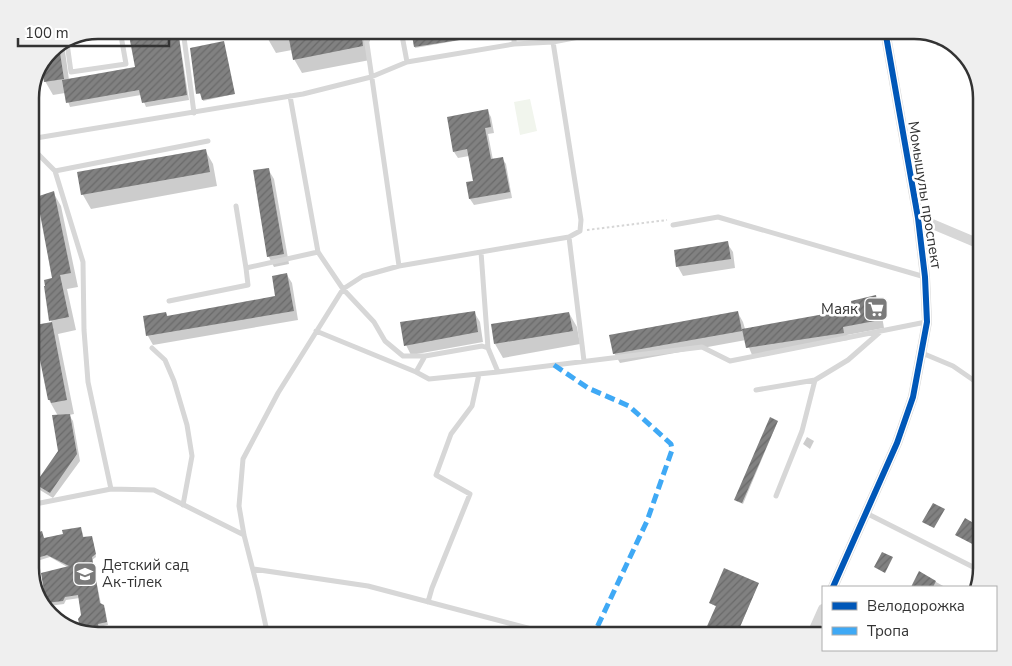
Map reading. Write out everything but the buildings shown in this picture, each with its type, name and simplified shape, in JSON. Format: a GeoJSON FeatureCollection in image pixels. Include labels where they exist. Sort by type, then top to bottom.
{"type":"FeatureCollection","features":[{"type":"Feature","properties":{"kind":"street","name":"Момышулы проспект"},"geometry":{"type":"LineString","coordinates":[[833,586],[897,443],[910,406],[927,322],[925,277],[918,218],[887,39]]}},
{"type":"Feature","properties":{"kind":"street"},"geometry":{"type":"LineString","coordinates":[[918,218],[973,241]]}},
{"type":"Feature","properties":{"kind":"street"},"geometry":{"type":"LineString","coordinates":[[815,627],[822,611]]}},
{"type":"Feature","properties":{"kind":"lane"},"geometry":{"type":"LineString","coordinates":[[68,47],[71,72],[126,64],[122,39]]}},
{"type":"Feature","properties":{"kind":"lane"},"geometry":{"type":"LineString","coordinates":[[184,39],[194,113]]}},
{"type":"Feature","properties":{"kind":"lane"},"geometry":{"type":"LineString","coordinates":[[366,39],[399,266]]}},
{"type":"Feature","properties":{"kind":"lane"},"geometry":{"type":"LineString","coordinates":[[403,39],[407,62]]}},
{"type":"Feature","properties":{"kind":"lane"},"geometry":{"type":"LineString","coordinates":[[514,39],[514,44]]}},
{"type":"Feature","properties":{"kind":"lane"},"geometry":{"type":"LineString","coordinates":[[39,138],[303,94],[371,77],[407,62],[514,44],[553,42],[568,39]]}},
{"type":"Feature","properties":{"kind":"lane"},"geometry":{"type":"LineString","coordinates":[[266,627],[238,506],[243,459],[278,393],[343,289],[363,276],[399,266],[569,237],[580,231],[581,220],[553,42]]}},
{"type":"Feature","properties":{"kind":"lane"},"geometry":{"type":"LineString","coordinates":[[290,96],[318,252],[343,289],[374,322],[385,341],[403,356],[425,356],[482,346],[488,348]]}},
{"type":"Feature","properties":{"kind":"lane"},"geometry":{"type":"LineString","coordinates":[[55,171],[208,141]]}},
{"type":"Feature","properties":{"kind":"lane"},"geometry":{"type":"LineString","coordinates":[[39,155],[55,171],[83,262],[84,330],[88,382],[110,489]]}},
{"type":"Feature","properties":{"kind":"lane"},"geometry":{"type":"LineString","coordinates":[[170,301],[248,285],[236,206]]}},
{"type":"Feature","properties":{"kind":"lane"},"geometry":{"type":"LineString","coordinates":[[673,225],[718,217],[925,277]]}},
{"type":"Feature","properties":{"kind":"lane"},"geometry":{"type":"LineString","coordinates":[[569,237],[584,361]]}},
{"type":"Feature","properties":{"kind":"lane"},"geometry":{"type":"LineString","coordinates":[[246,268],[318,252]]}},
{"type":"Feature","properties":{"kind":"lane"},"geometry":{"type":"LineString","coordinates":[[481,252],[488,348],[498,372]]}},
{"type":"Feature","properties":{"kind":"lane"},"geometry":{"type":"LineString","coordinates":[[316,331],[429,379],[702,347],[730,361],[927,322]]}},
{"type":"Feature","properties":{"kind":"lane"},"geometry":{"type":"LineString","coordinates":[[756,390],[814,380],[848,360],[881,331]]}},
{"type":"Feature","properties":{"kind":"lane"},"geometry":{"type":"LineString","coordinates":[[152,348],[165,360],[174,381],[187,424],[192,456],[183,505]]}},
{"type":"Feature","properties":{"kind":"lane"},"geometry":{"type":"LineString","coordinates":[[921,352],[953,366],[973,380]]}},
{"type":"Feature","properties":{"kind":"lane"},"geometry":{"type":"LineString","coordinates":[[416,372],[425,356]]}},
{"type":"Feature","properties":{"kind":"lane"},"geometry":{"type":"LineString","coordinates":[[428,602],[470,494],[436,476],[451,434],[472,406],[479,374]]}},
{"type":"Feature","properties":{"kind":"lane"},"geometry":{"type":"LineString","coordinates":[[776,496],[802,431],[814,380]]}},
{"type":"Feature","properties":{"kind":"lane"},"geometry":{"type":"LineString","coordinates":[[39,503],[110,489],[154,490],[244,535]]}},
{"type":"Feature","properties":{"kind":"lane"},"geometry":{"type":"LineString","coordinates":[[866,513],[973,567]]}},
{"type":"Feature","properties":{"kind":"lane"},"geometry":{"type":"LineString","coordinates":[[253,570],[368,586],[524,627]]}},
{"type":"Feature","properties":{"kind":"path"},"geometry":{"type":"LineString","coordinates":[[580,231],[664,220],[670,220],[673,225]]}},
{"type":"Feature","properties":{"kind":"shaded area"},"geometry":{"type":"Polygon","coordinates":[[[530,99],[537,131],[520,135],[514,102],[530,99]]]}},
{"type":"Feature","properties":{"kind":"marked path"},"geometry":{"type":"LineString","coordinates":[[554,365],[588,388],[629,406],[671,444],[672,450],[647,521],[597,627]]}},
{"type":"Feature","properties":{"kind":"cycle path"},"geometry":{"type":"LineString","coordinates":[[833,586],[897,443],[913,397],[927,322],[925,277],[918,218],[887,39]]}},
{"type":"Feature","properties":{"kind":"place","name":"Маяк"},"geometry":{"type":"Point","coordinates":[876,309]}},
{"type":"Feature","properties":{"kind":"place","name":"Детский сад Ак-тiлек"},"geometry":{"type":"Point","coordinates":[85,574]}}]}
